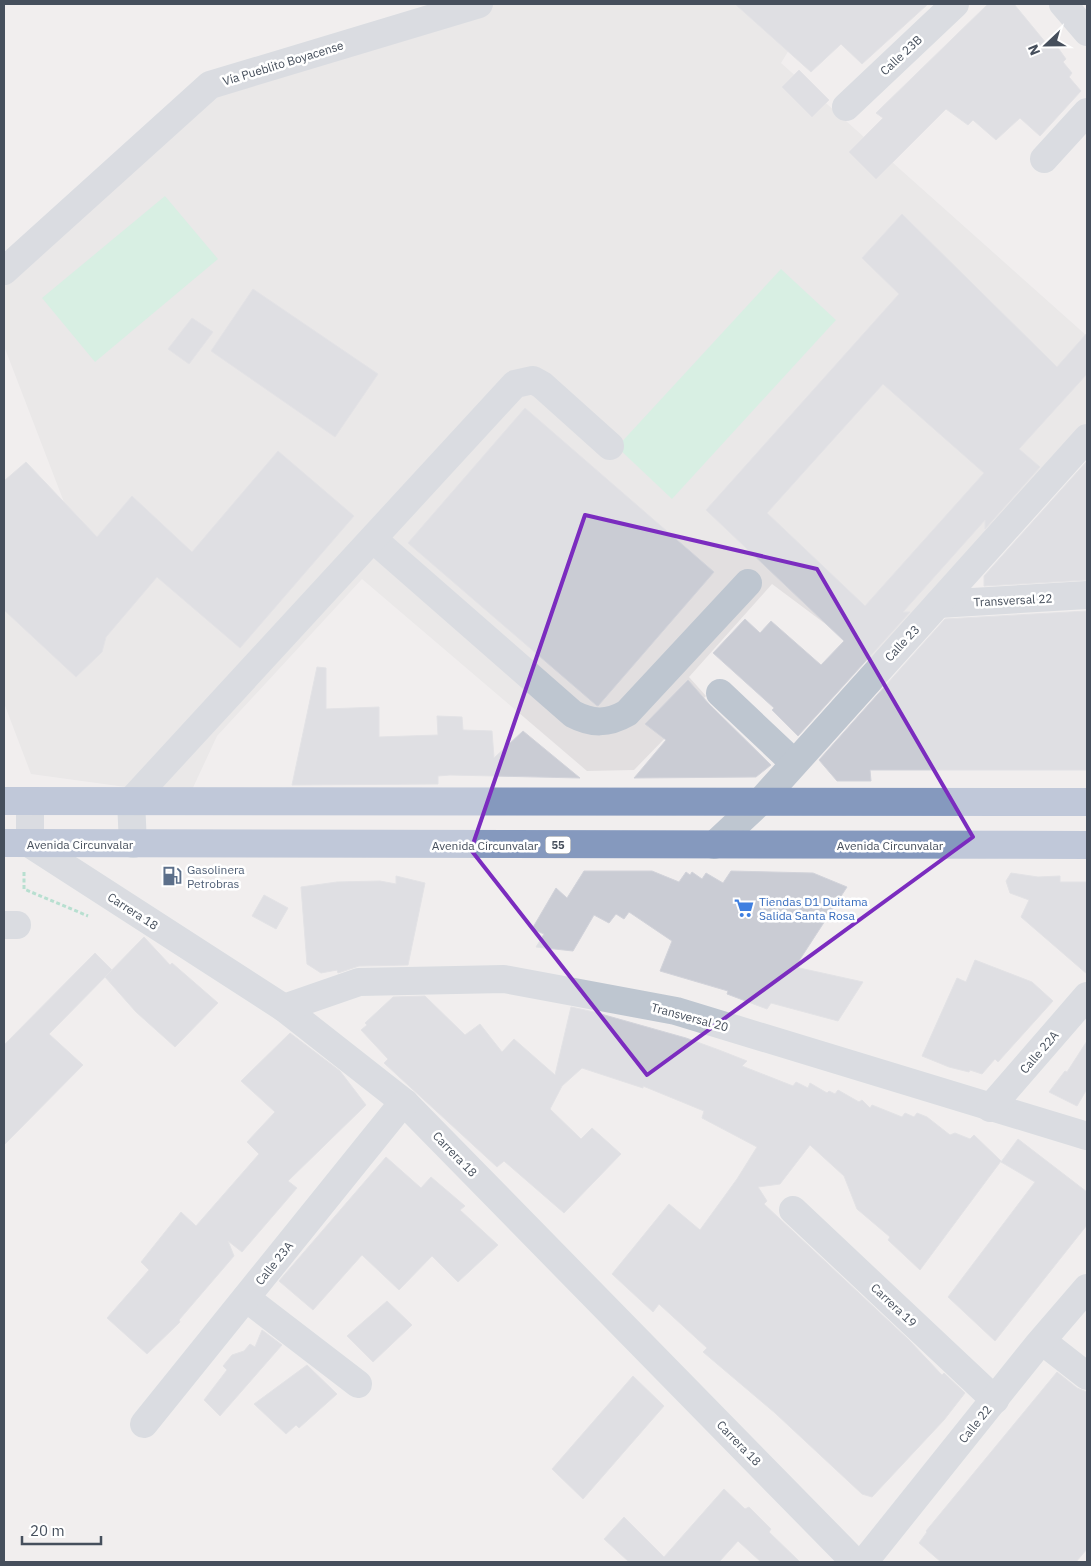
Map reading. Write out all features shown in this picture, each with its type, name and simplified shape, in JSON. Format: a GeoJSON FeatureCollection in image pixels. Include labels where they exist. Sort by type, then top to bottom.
{"type":"FeatureCollection","features":[{"type":"Feature","properties":{"kind":"highway"},"geometry":{"type":"LineString","coordinates":[[4,801],[1087,802]]}},
{"type":"Feature","properties":{"kind":"highway","name":"Avenida Circunvalar"},"geometry":{"type":"LineString","coordinates":[[17,844],[1087,845]]}},
{"type":"Feature","properties":{"kind":"street","name":"Vía Pueblito Boyacense"},"geometry":{"type":"LineString","coordinates":[[4,271],[210,85],[479,4]]}},
{"type":"Feature","properties":{"kind":"street","name":"Calle 23B"},"geometry":{"type":"LineString","coordinates":[[846,107],[955,4]]}},
{"type":"Feature","properties":{"kind":"street"},"geometry":{"type":"LineString","coordinates":[[1063,4],[1087,32]]}},
{"type":"Feature","properties":{"kind":"street"},"geometry":{"type":"LineString","coordinates":[[1044,159],[1087,112]]}},
{"type":"Feature","properties":{"kind":"street"},"geometry":{"type":"LineString","coordinates":[[133,844],[131,801],[515,384],[533,380],[542,385],[610,446]]}},
{"type":"Feature","properties":{"kind":"street","name":"Calle 23"},"geometry":{"type":"LineString","coordinates":[[714,845],[760,802],[793,762],[938,604],[1082,455]]}},
{"type":"Feature","properties":{"kind":"street"},"geometry":{"type":"LineString","coordinates":[[373,539],[573,714],[594,722],[606,722],[627,713],[748,583]]}},
{"type":"Feature","properties":{"kind":"street","name":"Transversal 22"},"geometry":{"type":"LineString","coordinates":[[938,604],[1087,595]]}},
{"type":"Feature","properties":{"kind":"street"},"geometry":{"type":"LineString","coordinates":[[720,693],[793,762]]}},
{"type":"Feature","properties":{"kind":"street"},"geometry":{"type":"LineString","coordinates":[[17,844],[30,800]]}},
{"type":"Feature","properties":{"kind":"street","name":"Carrera 18"},"geometry":{"type":"LineString","coordinates":[[17,844],[284,1008],[405,1103],[855,1562]]}},
{"type":"Feature","properties":{"kind":"street","name":"Transversal 20"},"geometry":{"type":"LineString","coordinates":[[284,1008],[359,982],[504,979],[676,1011],[1087,1136]]}},
{"type":"Feature","properties":{"kind":"street","name":"Calle 22A"},"geometry":{"type":"LineString","coordinates":[[990,1108],[1087,996]]}},
{"type":"Feature","properties":{"kind":"street","name":"Calle 23A"},"geometry":{"type":"LineString","coordinates":[[144,1424],[397,1110],[405,1103]]}},
{"type":"Feature","properties":{"kind":"street","name":"Carrera 19"},"geometry":{"type":"LineString","coordinates":[[793,1210],[995,1400]]}},
{"type":"Feature","properties":{"kind":"street","name":"Calle 22"},"geometry":{"type":"LineString","coordinates":[[864,1562],[1087,1288]]}},
{"type":"Feature","properties":{"kind":"street"},"geometry":{"type":"LineString","coordinates":[[246,1298],[358,1384]]}},
{"type":"Feature","properties":{"kind":"street"},"geometry":{"type":"LineString","coordinates":[[1042,1341],[1087,1376]]}},
{"type":"Feature","properties":{"kind":"highlighted area"},"geometry":{"type":"Polygon","coordinates":[[[585,515],[817,569],[973,837],[647,1075],[471,850],[585,515]]]}},
{"type":"Feature","properties":{"kind":"shaded area"},"geometry":{"type":"Polygon","coordinates":[[[467,4],[817,4],[781,63],[1087,336],[1087,440],[883,667],[772,584],[689,677],[706,696],[634,770],[587,771],[362,579],[217,736],[191,792],[155,791],[31,774],[4,703],[4,612],[77,536],[4,346],[4,272],[203,90],[467,4]]]}},
{"type":"Feature","properties":{"kind":"green space"},"geometry":{"type":"Polygon","coordinates":[[[165,196],[218,259],[95,362],[42,298],[165,196]]]}},
{"type":"Feature","properties":{"kind":"green space"},"geometry":{"type":"Polygon","coordinates":[[[781,269],[836,320],[672,499],[617,447],[781,269]]]}},
{"type":"Feature","properties":{"kind":"building"},"geometry":{"type":"Polygon","coordinates":[[[735,4],[928,4],[862,64],[841,44],[811,72],[735,4]]]}},
{"type":"Feature","properties":{"kind":"building"},"geometry":{"type":"Polygon","coordinates":[[[988,4],[1014,4],[1046,43],[1051,38],[1066,59],[1063,62],[1072,73],[1069,77],[1081,91],[1040,136],[1020,118],[996,140],[973,120],[968,125],[946,109],[876,179],[849,152],[883,118],[876,113],[988,4]]]}},
{"type":"Feature","properties":{"kind":"building"},"geometry":{"type":"Polygon","coordinates":[[[799,70],[829,100],[812,117],[782,87],[799,70]]]}},
{"type":"Feature","properties":{"kind":"building"},"geometry":{"type":"Polygon","coordinates":[[[902,214],[1057,367],[1087,333],[1087,374],[1019,449],[1040,467],[985,529],[985,520],[903,612],[910,612],[798,736],[772,710],[774,708],[713,653],[745,619],[760,633],[771,621],[821,665],[844,641],[706,510],[899,294],[862,258],[902,214]],[[883,384],[767,513],[865,606],[984,473],[883,384]]]}},
{"type":"Feature","properties":{"kind":"building"},"geometry":{"type":"Polygon","coordinates":[[[253,289],[378,374],[335,437],[211,351],[253,289]]]}},
{"type":"Feature","properties":{"kind":"building"},"geometry":{"type":"Polygon","coordinates":[[[192,318],[213,332],[189,364],[168,349],[192,318]]]}},
{"type":"Feature","properties":{"kind":"building"},"geometry":{"type":"Polygon","coordinates":[[[525,408],[714,572],[598,706],[408,543],[525,408]]]}},
{"type":"Feature","properties":{"kind":"building"},"geometry":{"type":"Polygon","coordinates":[[[278,451],[354,516],[240,648],[157,577],[106,637],[102,652],[76,677],[4,610],[4,481],[26,462],[97,537],[132,496],[192,552],[278,451]]]}},
{"type":"Feature","properties":{"kind":"building"},"geometry":{"type":"Polygon","coordinates":[[[1087,461],[1087,580],[984,586],[984,576],[1087,461]]]}},
{"type":"Feature","properties":{"kind":"building"},"geometry":{"type":"Polygon","coordinates":[[[1087,611],[1087,770],[870,770],[871,781],[837,781],[819,760],[945,619],[1087,611]]]}},
{"type":"Feature","properties":{"kind":"building"},"geometry":{"type":"Polygon","coordinates":[[[317,667],[326,668],[326,709],[379,707],[379,737],[438,735],[437,716],[462,717],[463,730],[492,731],[494,758],[523,731],[580,778],[450,775],[438,776],[438,784],[292,785],[317,667]]]}},
{"type":"Feature","properties":{"kind":"building"},"geometry":{"type":"Polygon","coordinates":[[[688,680],[709,704],[771,765],[756,777],[634,778],[666,740],[645,724],[688,680]]]}},
{"type":"Feature","properties":{"kind":"building"},"geometry":{"type":"Polygon","coordinates":[[[584,871],[652,871],[679,882],[686,872],[690,875],[692,872],[702,879],[706,873],[723,883],[731,871],[813,873],[847,887],[795,967],[863,982],[838,1021],[771,1003],[767,1009],[727,994],[728,991],[660,971],[672,941],[629,912],[624,919],[616,914],[609,923],[594,915],[573,951],[536,947],[544,934],[532,929],[556,888],[567,898],[584,871]]]}},
{"type":"Feature","properties":{"kind":"building"},"geometry":{"type":"Polygon","coordinates":[[[1011,873],[1038,877],[1060,876],[1060,882],[1087,882],[1087,974],[1021,917],[1029,900],[1010,893],[1006,881],[1011,873]]]}},
{"type":"Feature","properties":{"kind":"building"},"geometry":{"type":"Polygon","coordinates":[[[396,876],[425,883],[408,965],[359,966],[338,973],[337,970],[321,973],[307,964],[301,887],[337,882],[380,881],[396,884],[396,876]]]}},
{"type":"Feature","properties":{"kind":"building"},"geometry":{"type":"Polygon","coordinates":[[[264,895],[288,908],[276,929],[252,916],[264,895]]]}},
{"type":"Feature","properties":{"kind":"building"},"geometry":{"type":"Polygon","coordinates":[[[144,937],[170,965],[172,963],[218,1003],[175,1047],[136,1012],[105,977],[144,937]]]}},
{"type":"Feature","properties":{"kind":"building"},"geometry":{"type":"Polygon","coordinates":[[[95,953],[112,970],[49,1034],[83,1065],[4,1145],[4,1045],[95,953]]]}},
{"type":"Feature","properties":{"kind":"building"},"geometry":{"type":"Polygon","coordinates":[[[975,960],[1032,982],[1053,1001],[998,1062],[995,1059],[982,1074],[949,1067],[922,1056],[957,978],[966,982],[975,960]]]}},
{"type":"Feature","properties":{"kind":"building"},"geometry":{"type":"Polygon","coordinates":[[[425,996],[465,1035],[480,1024],[502,1052],[514,1039],[555,1075],[571,1007],[686,1038],[747,1061],[742,1066],[793,1086],[796,1082],[808,1088],[810,1083],[827,1093],[829,1091],[835,1094],[838,1090],[859,1102],[862,1100],[870,1108],[872,1105],[902,1117],[905,1113],[914,1117],[917,1113],[927,1117],[950,1135],[955,1133],[970,1139],[974,1135],[1001,1161],[920,1270],[888,1240],[890,1237],[857,1209],[844,1176],[810,1145],[780,1184],[758,1187],[767,1201],[764,1204],[909,1340],[942,1375],[944,1373],[965,1393],[944,1420],[872,1497],[862,1494],[775,1413],[703,1352],[707,1348],[659,1304],[653,1312],[612,1274],[669,1204],[700,1230],[737,1179],[757,1147],[702,1118],[704,1111],[643,1086],[643,1088],[582,1068],[562,1086],[550,1109],[581,1139],[592,1128],[621,1154],[564,1213],[504,1161],[497,1167],[384,1063],[388,1059],[361,1030],[367,1025],[365,1023],[393,997],[425,996]]]}},
{"type":"Feature","properties":{"kind":"building"},"geometry":{"type":"Polygon","coordinates":[[[290,1033],[340,1071],[366,1105],[288,1181],[297,1188],[242,1252],[228,1241],[234,1256],[179,1320],[180,1322],[147,1354],[107,1318],[149,1270],[141,1262],[181,1212],[196,1226],[259,1154],[247,1142],[275,1112],[241,1081],[290,1033]]]}},
{"type":"Feature","properties":{"kind":"building"},"geometry":{"type":"Polygon","coordinates":[[[1087,1041],[1087,1089],[1077,1106],[1049,1092],[1065,1071],[1067,1072],[1087,1041]]]}},
{"type":"Feature","properties":{"kind":"building"},"geometry":{"type":"Polygon","coordinates":[[[1018,1139],[1087,1192],[1087,1225],[995,1341],[948,1297],[1035,1182],[1001,1162],[1018,1139]]]}},
{"type":"Feature","properties":{"kind":"building"},"geometry":{"type":"Polygon","coordinates":[[[386,1157],[421,1188],[431,1177],[465,1206],[460,1210],[498,1245],[458,1282],[432,1256],[399,1290],[362,1255],[313,1310],[279,1281],[386,1157]]]}},
{"type":"Feature","properties":{"kind":"building"},"geometry":{"type":"Polygon","coordinates":[[[387,1301],[412,1325],[373,1362],[347,1336],[387,1301]]]}},
{"type":"Feature","properties":{"kind":"building"},"geometry":{"type":"Polygon","coordinates":[[[262,1330],[282,1345],[220,1416],[204,1400],[227,1370],[223,1366],[232,1355],[244,1351],[250,1344],[255,1347],[262,1330]]]}},
{"type":"Feature","properties":{"kind":"building"},"geometry":{"type":"Polygon","coordinates":[[[307,1365],[337,1394],[299,1428],[296,1425],[286,1434],[254,1404],[307,1365]]]}},
{"type":"Feature","properties":{"kind":"building"},"geometry":{"type":"Polygon","coordinates":[[[1057,1372],[1077,1388],[1087,1392],[1087,1549],[1076,1562],[941,1562],[919,1543],[926,1531],[1057,1372]]]}},
{"type":"Feature","properties":{"kind":"building"},"geometry":{"type":"Polygon","coordinates":[[[633,1376],[664,1406],[583,1499],[552,1469],[633,1376]]]}},
{"type":"Feature","properties":{"kind":"building"},"geometry":{"type":"Polygon","coordinates":[[[724,1489],[745,1509],[749,1507],[771,1529],[769,1532],[800,1562],[761,1562],[738,1541],[719,1562],[629,1562],[604,1539],[624,1517],[664,1557],[724,1489]]]}},
{"type":"Feature","properties":{"kind":"place","name":"Gasolinera Petrobras"},"geometry":{"type":"Point","coordinates":[172,876]}},
{"type":"Feature","properties":{"kind":"place","name":"Tiendas D1 Duitama Salida Santa Rosa"},"geometry":{"type":"Point","coordinates":[744,908]}}]}
